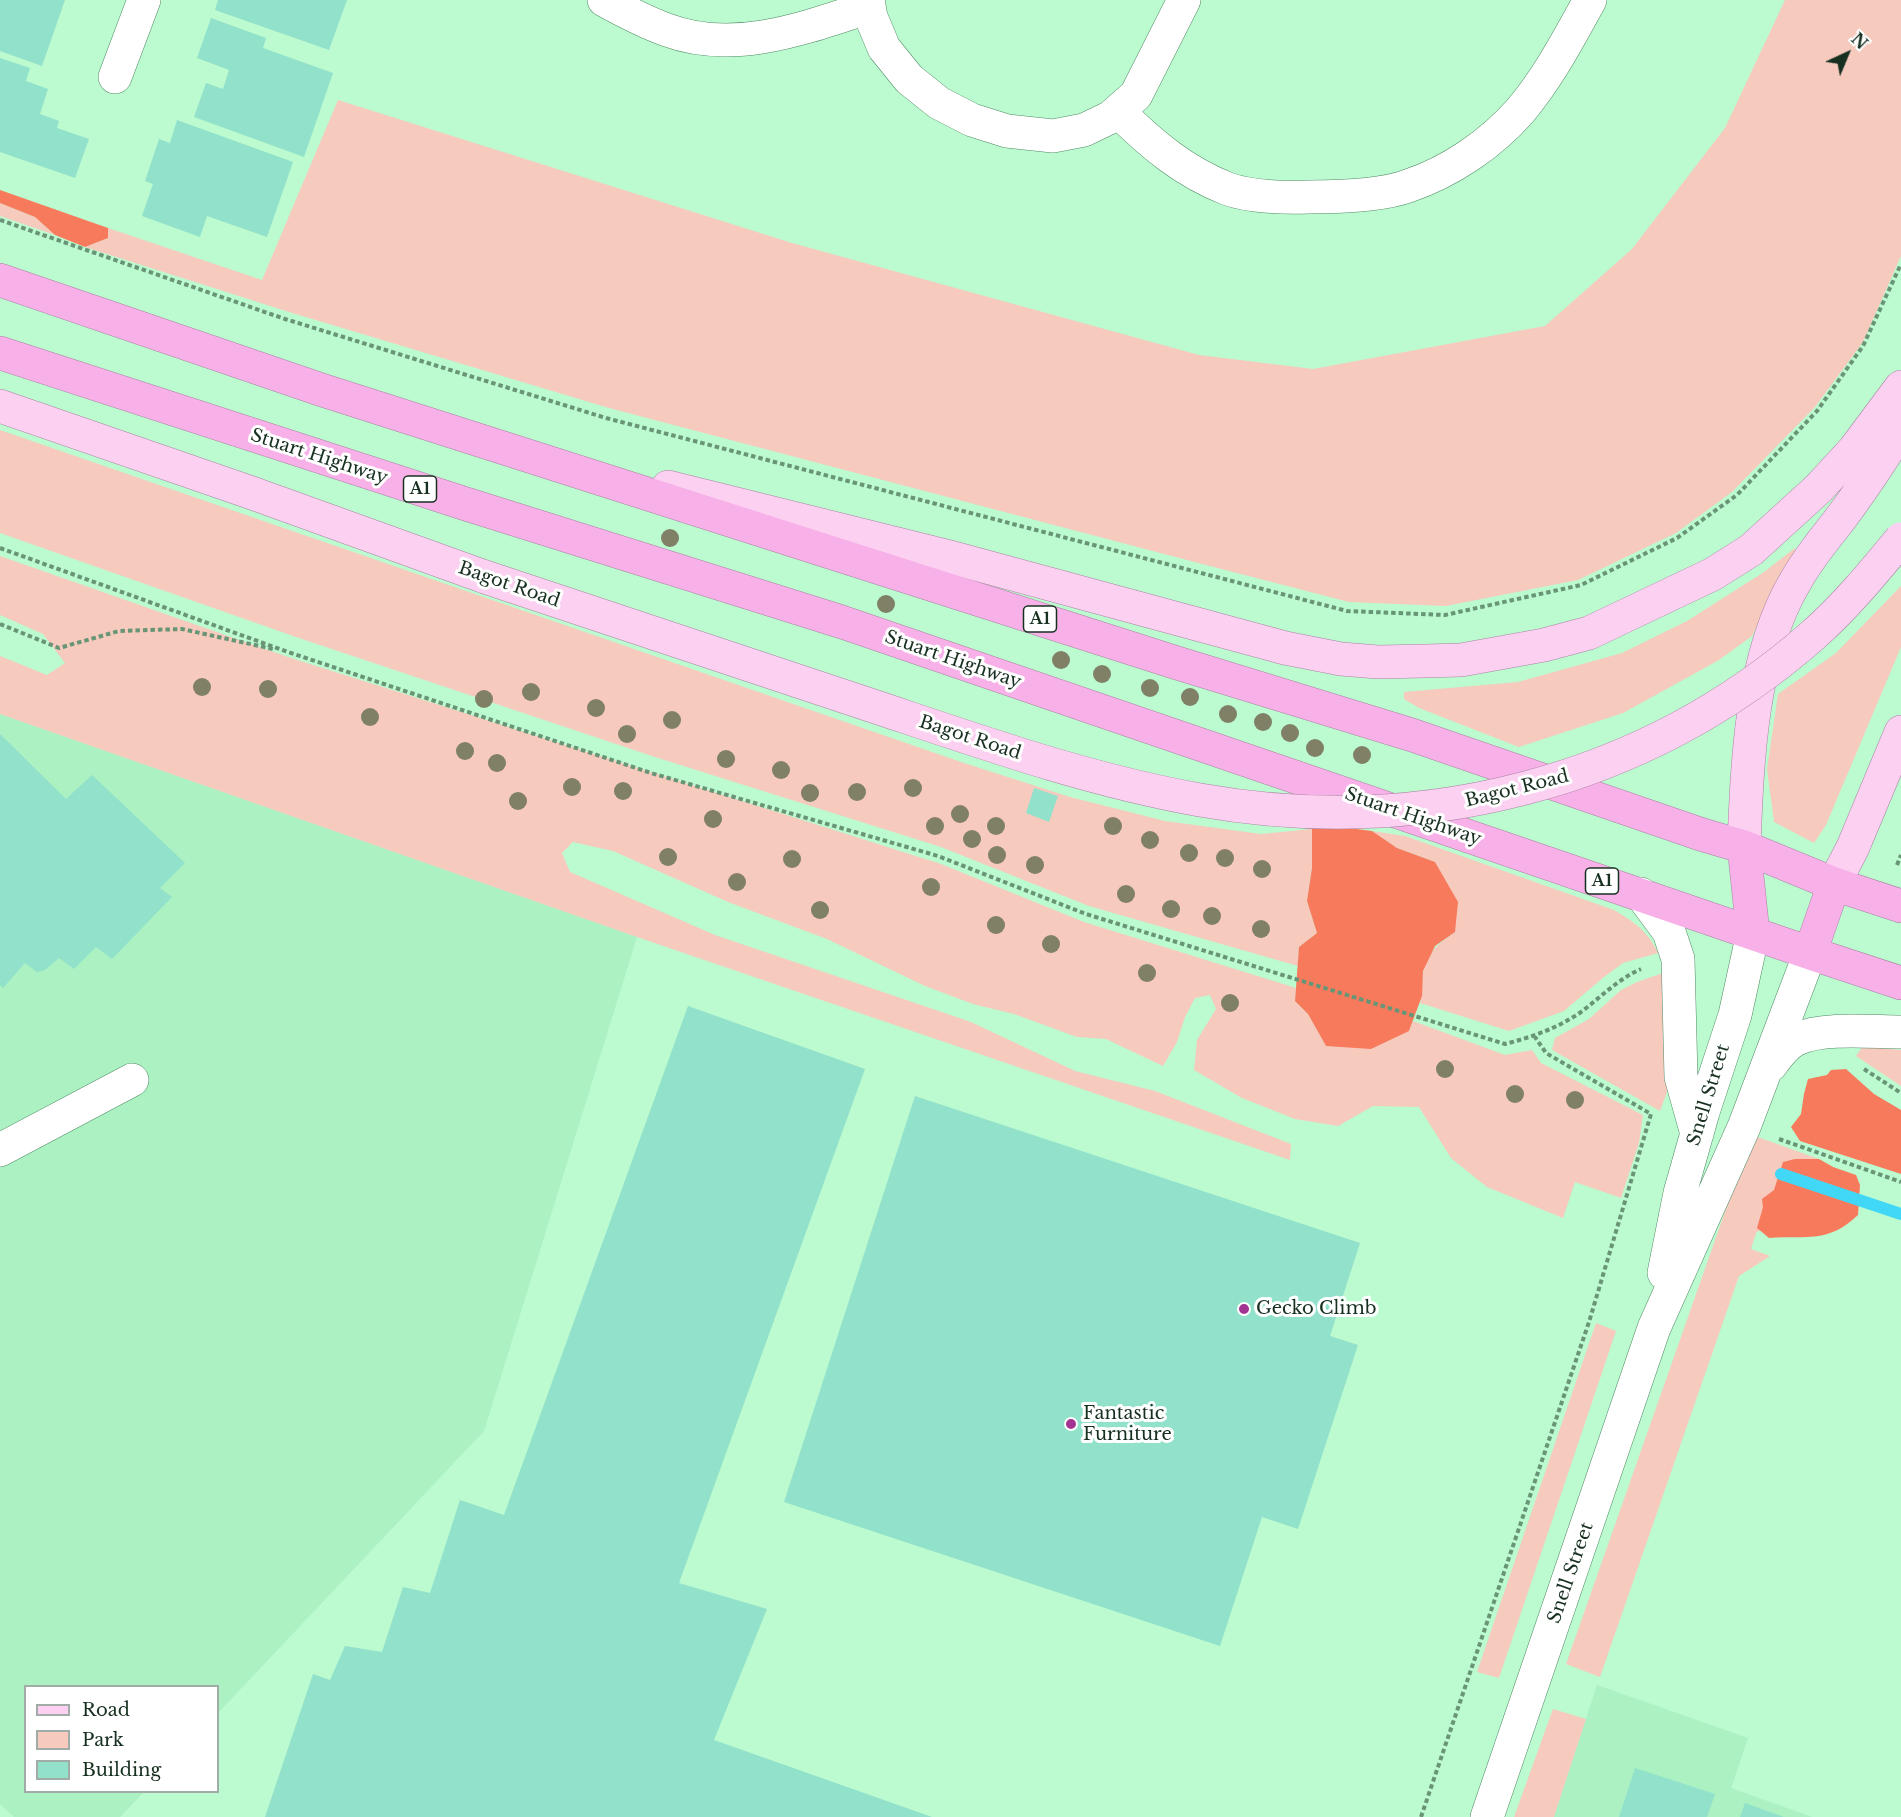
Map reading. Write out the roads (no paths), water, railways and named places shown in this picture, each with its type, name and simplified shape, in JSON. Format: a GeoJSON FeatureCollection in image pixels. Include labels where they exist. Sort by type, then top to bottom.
{"type":"FeatureCollection","features":[{"type":"Feature","properties":{"kind":"highway","name":"A1"},"geometry":{"type":"LineString","coordinates":[[0,280],[322,390],[1174,662],[1412,735],[1744,847],[1834,884],[1901,906]]}},
{"type":"Feature","properties":{"kind":"highway","name":"Stuart Highway"},"geometry":{"type":"LineString","coordinates":[[0,353],[477,508],[853,626],[1810,953],[1901,982]]}},
{"type":"Feature","properties":{"kind":"highway"},"geometry":{"type":"LineString","coordinates":[[1744,847],[1753,933]]}},
{"type":"Feature","properties":{"kind":"highway"},"geometry":{"type":"LineString","coordinates":[[1810,953],[1834,884]]}},
{"type":"Feature","properties":{"kind":"main road"},"geometry":{"type":"LineString","coordinates":[[584,473],[675,488],[950,557],[1285,648],[1378,662],[1461,660],[1544,645],[1589,633],[1713,574],[1751,550],[1819,488],[1854,450],[1901,387]]}},
{"type":"Feature","properties":{"kind":"main road","name":"Bagot Road"},"geometry":{"type":"LineString","coordinates":[[0,406],[485,577],[1019,755],[1127,784],[1199,800],[1262,809],[1328,813],[1448,806],[1522,790],[1570,776],[1636,749],[1708,712],[1786,657],[1815,633],[1866,582],[1901,539]]}},
{"type":"Feature","properties":{"kind":"main road"},"geometry":{"type":"LineString","coordinates":[[1744,847],[1751,722],[1770,640],[1780,610],[1812,554],[1869,478],[1901,429]]}},
{"type":"Feature","properties":{"kind":"main road"},"geometry":{"type":"LineString","coordinates":[[1834,884],[1853,847],[1901,732]]}},
{"type":"Feature","properties":{"kind":"street"},"geometry":{"type":"LineString","coordinates":[[116,77],[144,0]]}},
{"type":"Feature","properties":{"kind":"street"},"geometry":{"type":"LineString","coordinates":[[604,0],[668,31],[702,38],[738,40],[770,36],[803,28],[868,4],[884,48],[909,79],[939,103],[972,120],[1007,131],[1053,136],[1084,130],[1118,111],[1136,95],[1184,0]]}},
{"type":"Feature","properties":{"kind":"street"},"geometry":{"type":"LineString","coordinates":[[1118,111],[1137,130],[1180,165],[1231,190],[1294,198],[1339,197],[1407,187],[1463,159],[1491,138],[1519,112],[1541,83],[1590,0]]}},
{"type":"Feature","properties":{"kind":"street"},"geometry":{"type":"LineString","coordinates":[[1641,894],[1669,932],[1678,959],[1681,1077],[1697,1134]]}},
{"type":"Feature","properties":{"kind":"street","name":"Snell Street"},"geometry":{"type":"LineString","coordinates":[[1654,1328],[1680,1193],[1735,1015],[1753,933]]}},
{"type":"Feature","properties":{"kind":"street","name":"Snell Street"},"geometry":{"type":"LineString","coordinates":[[1487,1817],[1654,1328],[1744,1127],[1810,953]]}},
{"type":"Feature","properties":{"kind":"street"},"geometry":{"type":"LineString","coordinates":[[1767,1070],[1781,1050],[1797,1039],[1815,1034],[1901,1032]]}},
{"type":"Feature","properties":{"kind":"street"},"geometry":{"type":"LineString","coordinates":[[0,1150],[132,1080]]}},
{"type":"Feature","properties":{"kind":"waterway"},"geometry":{"type":"LineString","coordinates":[[1781,1174],[1901,1214]]}},
{"type":"Feature","properties":{"kind":"place","name":"Gecko Climb"},"geometry":{"type":"Point","coordinates":[1244,1309]}},
{"type":"Feature","properties":{"kind":"place","name":"Fantastic Furniture"},"geometry":{"type":"Point","coordinates":[1071,1424]}}]}
